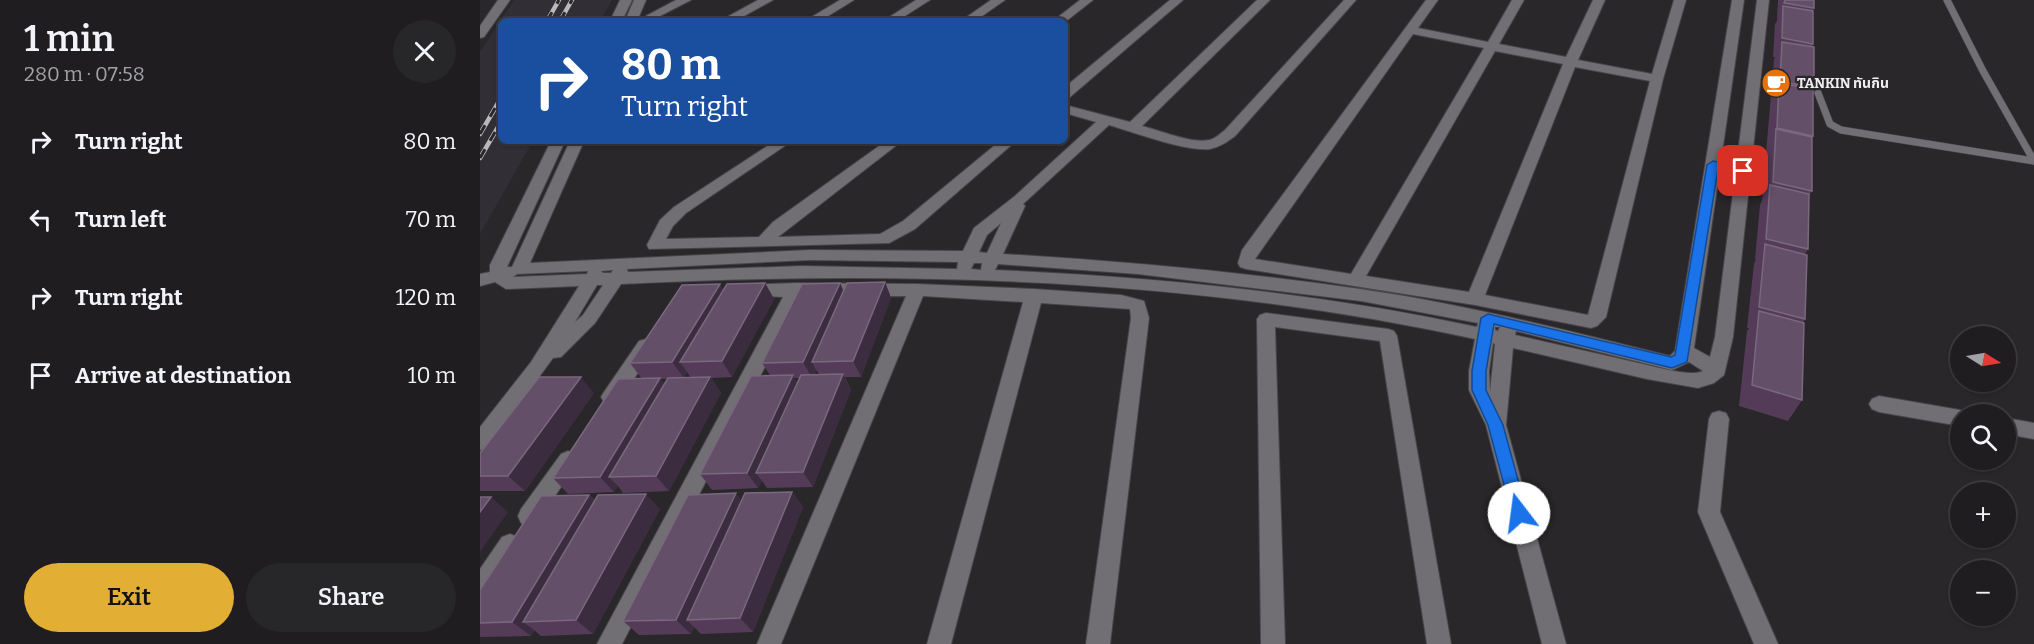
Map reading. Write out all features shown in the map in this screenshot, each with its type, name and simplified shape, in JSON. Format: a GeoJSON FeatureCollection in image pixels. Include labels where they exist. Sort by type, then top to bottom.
{"type":"FeatureCollection","features":[{"type":"Feature","properties":{"kind":"street"},"geometry":{"type":"LineString","coordinates":[[480,34],[504,0]]}},
{"type":"Feature","properties":{"kind":"street"},"geometry":{"type":"LineString","coordinates":[[617,18],[626,0]]}},
{"type":"Feature","properties":{"kind":"street"},"geometry":{"type":"LineString","coordinates":[[632,18],[640,0]]}},
{"type":"Feature","properties":{"kind":"street"},"geometry":{"type":"LineString","coordinates":[[652,18],[657,0]]}},
{"type":"Feature","properties":{"kind":"street"},"geometry":{"type":"LineString","coordinates":[[652,18],[685,0]]}},
{"type":"Feature","properties":{"kind":"street"},"geometry":{"type":"LineString","coordinates":[[732,18],[767,0]]}},
{"type":"Feature","properties":{"kind":"street"},"geometry":{"type":"LineString","coordinates":[[815,18],[848,0]]}},
{"type":"Feature","properties":{"kind":"street"},"geometry":{"type":"LineString","coordinates":[[894,18],[924,0]]}},
{"type":"Feature","properties":{"kind":"street"},"geometry":{"type":"LineString","coordinates":[[972,18],[999,0]]}},
{"type":"Feature","properties":{"kind":"street"},"geometry":{"type":"LineString","coordinates":[[1063,18],[1087,0]]}},
{"type":"Feature","properties":{"kind":"street"},"geometry":{"type":"LineString","coordinates":[[1068,91],[1177,0]]}},
{"type":"Feature","properties":{"kind":"street"},"geometry":{"type":"LineString","coordinates":[[1132,128],[1264,0]]}},
{"type":"Feature","properties":{"kind":"street"},"geometry":{"type":"LineString","coordinates":[[1068,110],[1203,146],[1218,144],[1350,0]]}},
{"type":"Feature","properties":{"kind":"street"},"geometry":{"type":"LineString","coordinates":[[1432,0],[1245,261],[1248,264],[1475,299],[1591,322],[1597,317],[1657,79],[1680,0]]}},
{"type":"Feature","properties":{"kind":"street"},"geometry":{"type":"LineString","coordinates":[[1356,279],[1518,0]]}},
{"type":"Feature","properties":{"kind":"street"},"geometry":{"type":"LineString","coordinates":[[1475,299],[1571,61],[1599,0]]}},
{"type":"Feature","properties":{"kind":"street"},"geometry":{"type":"LineString","coordinates":[[1507,331],[1683,379],[1698,381],[1707,378],[1717,370],[1724,337],[1733,35],[1738,0]]}},
{"type":"Feature","properties":{"kind":"street"},"geometry":{"type":"LineString","coordinates":[[557,144],[498,265],[499,276],[506,283],[596,273],[626,264],[791,256],[992,258],[1220,285],[1321,305],[1486,327],[1672,363],[1682,358],[1684,351],[1728,168],[1757,39],[1763,0]]}},
{"type":"Feature","properties":{"kind":"street"},"geometry":{"type":"LineString","coordinates":[[1409,30],[1657,79]]}},
{"type":"Feature","properties":{"kind":"street"},"geometry":{"type":"LineString","coordinates":[[1733,35],[1757,39]]}},
{"type":"Feature","properties":{"kind":"street"},"geometry":{"type":"LineString","coordinates":[[960,274],[980,232],[1106,121]]}},
{"type":"Feature","properties":{"kind":"street"},"geometry":{"type":"LineString","coordinates":[[520,269],[522,258],[575,144]]}},
{"type":"Feature","properties":{"kind":"street"},"geometry":{"type":"LineString","coordinates":[[780,144],[680,210],[666,224],[656,245],[882,239],[892,236],[909,225],[1005,144]]}},
{"type":"Feature","properties":{"kind":"street"},"geometry":{"type":"LineString","coordinates":[[764,242],[779,226],[891,144]]}},
{"type":"Feature","properties":{"kind":"street"},"geometry":{"type":"LineString","coordinates":[[985,276],[1020,199]]}},
{"type":"Feature","properties":{"kind":"street"},"geometry":{"type":"LineString","coordinates":[[538,368],[589,320],[626,264]]}},
{"type":"Feature","properties":{"kind":"street"},"geometry":{"type":"LineString","coordinates":[[480,280],[520,269],[596,273],[615,279],[746,273],[960,274],[1120,284],[1220,285]]}},
{"type":"Feature","properties":{"kind":"street"},"geometry":{"type":"LineString","coordinates":[[480,442],[538,368],[596,273]]}},
{"type":"Feature","properties":{"kind":"street"},"geometry":{"type":"LineString","coordinates":[[609,644],[796,289]]}},
{"type":"Feature","properties":{"kind":"street"},"geometry":{"type":"LineString","coordinates":[[769,644],[918,290]]}},
{"type":"Feature","properties":{"kind":"street"},"geometry":{"type":"LineString","coordinates":[[725,291],[918,290],[1034,295],[1132,302],[1141,310],[1098,644]]}},
{"type":"Feature","properties":{"kind":"street"},"geometry":{"type":"LineString","coordinates":[[939,644],[1034,295]]}},
{"type":"Feature","properties":{"kind":"street"},"geometry":{"type":"LineString","coordinates":[[1273,644],[1266,319],[1389,336],[1439,644]]}},
{"type":"Feature","properties":{"kind":"street"},"geometry":{"type":"LineString","coordinates":[[600,413],[660,326]]}},
{"type":"Feature","properties":{"kind":"street"},"geometry":{"type":"LineString","coordinates":[[1486,327],[1479,371],[1479,390],[1496,425],[1554,644]]}},
{"type":"Feature","properties":{"kind":"street"},"geometry":{"type":"LineString","coordinates":[[1496,425],[1507,331]]}},
{"type":"Feature","properties":{"kind":"street"},"geometry":{"type":"LineString","coordinates":[[1684,351],[1717,370]]}},
{"type":"Feature","properties":{"kind":"street"},"geometry":{"type":"LineString","coordinates":[[1879,404],[1950,416]]}},
{"type":"Feature","properties":{"kind":"street"},"geometry":{"type":"LineString","coordinates":[[1719,419],[1709,512],[1766,644]]}},
{"type":"Feature","properties":{"kind":"street"},"geometry":{"type":"LineString","coordinates":[[2016,428],[2034,431]]}},
{"type":"Feature","properties":{"kind":"street"},"geometry":{"type":"LineString","coordinates":[[480,589],[580,442]]}},
{"type":"Feature","properties":{"kind":"lane"},"geometry":{"type":"LineString","coordinates":[[1947,0],[1983,71],[2034,161]]}},
{"type":"Feature","properties":{"kind":"lane"},"geometry":{"type":"LineString","coordinates":[[1818,93],[1830,124],[1841,130],[2034,161]]}},
{"type":"Feature","properties":{"kind":"shaded area"},"geometry":{"type":"Polygon","coordinates":[[[514,0],[612,0],[602,18],[502,18],[514,0]]]}},
{"type":"Feature","properties":{"kind":"shaded area"},"geometry":{"type":"Polygon","coordinates":[[[498,24],[498,144],[531,144],[480,234],[480,52],[498,24]]]}},
{"type":"Feature","properties":{"kind":"building"},"geometry":{"type":"Polygon","coordinates":[[[1785,0],[1814,0],[1814,8],[1784,3],[1785,0]]]}},
{"type":"Feature","properties":{"kind":"building"},"geometry":{"type":"Polygon","coordinates":[[[1783,6],[1813,11],[1813,44],[1782,38],[1783,6]]]}},
{"type":"Feature","properties":{"kind":"building"},"geometry":{"type":"Polygon","coordinates":[[[1782,42],[1814,47],[1814,88],[1780,81],[1782,42]]]}},
{"type":"Feature","properties":{"kind":"building"},"geometry":{"type":"Polygon","coordinates":[[[1779,83],[1813,89],[1813,136],[1777,128],[1779,83]]]}},
{"type":"Feature","properties":{"kind":"building"},"geometry":{"type":"Polygon","coordinates":[[[1776,129],[1812,137],[1812,191],[1773,182],[1776,129]]]}},
{"type":"Feature","properties":{"kind":"building"},"geometry":{"type":"Polygon","coordinates":[[[1770,185],[1809,194],[1808,249],[1766,239],[1770,185]]]}},
{"type":"Feature","properties":{"kind":"building"},"geometry":{"type":"Polygon","coordinates":[[[1765,244],[1807,255],[1805,319],[1759,307],[1765,244]]]}},
{"type":"Feature","properties":{"kind":"building"},"geometry":{"type":"Polygon","coordinates":[[[885,282],[853,361],[812,362],[847,283],[885,282]]]}},
{"type":"Feature","properties":{"kind":"building"},"geometry":{"type":"Polygon","coordinates":[[[765,283],[722,361],[680,362],[727,284],[765,283]]]}},
{"type":"Feature","properties":{"kind":"building"},"geometry":{"type":"Polygon","coordinates":[[[840,283],[803,362],[762,363],[802,284],[840,283]]]}},
{"type":"Feature","properties":{"kind":"building"},"geometry":{"type":"Polygon","coordinates":[[[720,284],[672,362],[630,363],[682,285],[720,284]]]}},
{"type":"Feature","properties":{"kind":"building"},"geometry":{"type":"Polygon","coordinates":[[[1759,311],[1804,323],[1802,400],[1752,385],[1759,311]]]}},
{"type":"Feature","properties":{"kind":"building"},"geometry":{"type":"Polygon","coordinates":[[[843,374],[803,472],[756,473],[801,375],[843,374]]]}},
{"type":"Feature","properties":{"kind":"building"},"geometry":{"type":"Polygon","coordinates":[[[793,375],[747,473],[700,474],[751,376],[793,375]]]}},
{"type":"Feature","properties":{"kind":"building"},"geometry":{"type":"Polygon","coordinates":[[[539,377],[581,377],[508,476],[480,476],[480,453],[539,377]]]}},
{"type":"Feature","properties":{"kind":"building"},"geometry":{"type":"Polygon","coordinates":[[[710,377],[656,476],[609,477],[668,378],[710,377]]]}},
{"type":"Feature","properties":{"kind":"building"},"geometry":{"type":"Polygon","coordinates":[[[660,378],[600,477],[553,478],[618,379],[660,378]]]}},
{"type":"Feature","properties":{"kind":"building"},"geometry":{"type":"Polygon","coordinates":[[[792,492],[740,618],[687,620],[745,493],[792,492]]]}},
{"type":"Feature","properties":{"kind":"building"},"geometry":{"type":"Polygon","coordinates":[[[736,493],[676,620],[623,621],[688,495],[736,493]]]}},
{"type":"Feature","properties":{"kind":"building"},"geometry":{"type":"Polygon","coordinates":[[[646,494],[576,620],[523,622],[598,495],[646,494]]]}},
{"type":"Feature","properties":{"kind":"building"},"geometry":{"type":"Polygon","coordinates":[[[589,495],[512,622],[480,623],[480,590],[541,496],[589,495]]]}},
{"type":"Feature","properties":{"kind":"building"},"geometry":{"type":"Polygon","coordinates":[[[480,497],[491,497],[480,512],[480,497]]]}},
{"type":"Feature","properties":{"kind":"railway"},"geometry":{"type":"LineString","coordinates":[[549,18],[559,0]]}},
{"type":"Feature","properties":{"kind":"railway"},"geometry":{"type":"LineString","coordinates":[[562,18],[572,0]]}},
{"type":"Feature","properties":{"kind":"railway"},"geometry":{"type":"LineString","coordinates":[[480,134],[498,103]]}},
{"type":"Feature","properties":{"kind":"railway"},"geometry":{"type":"LineString","coordinates":[[480,158],[498,127]]}},
{"type":"Feature","properties":{"kind":"place","name":"TANKIN ทันกิน"},"geometry":{"type":"Point","coordinates":[1776,83]}},
{"type":"Feature","properties":{"kind":"route"},"geometry":{"type":"LineString","coordinates":[[1519,513],[1496,425],[1479,390],[1479,371],[1488,318],[1672,363],[1682,358],[1713,165],[1743,171]]}}]}
